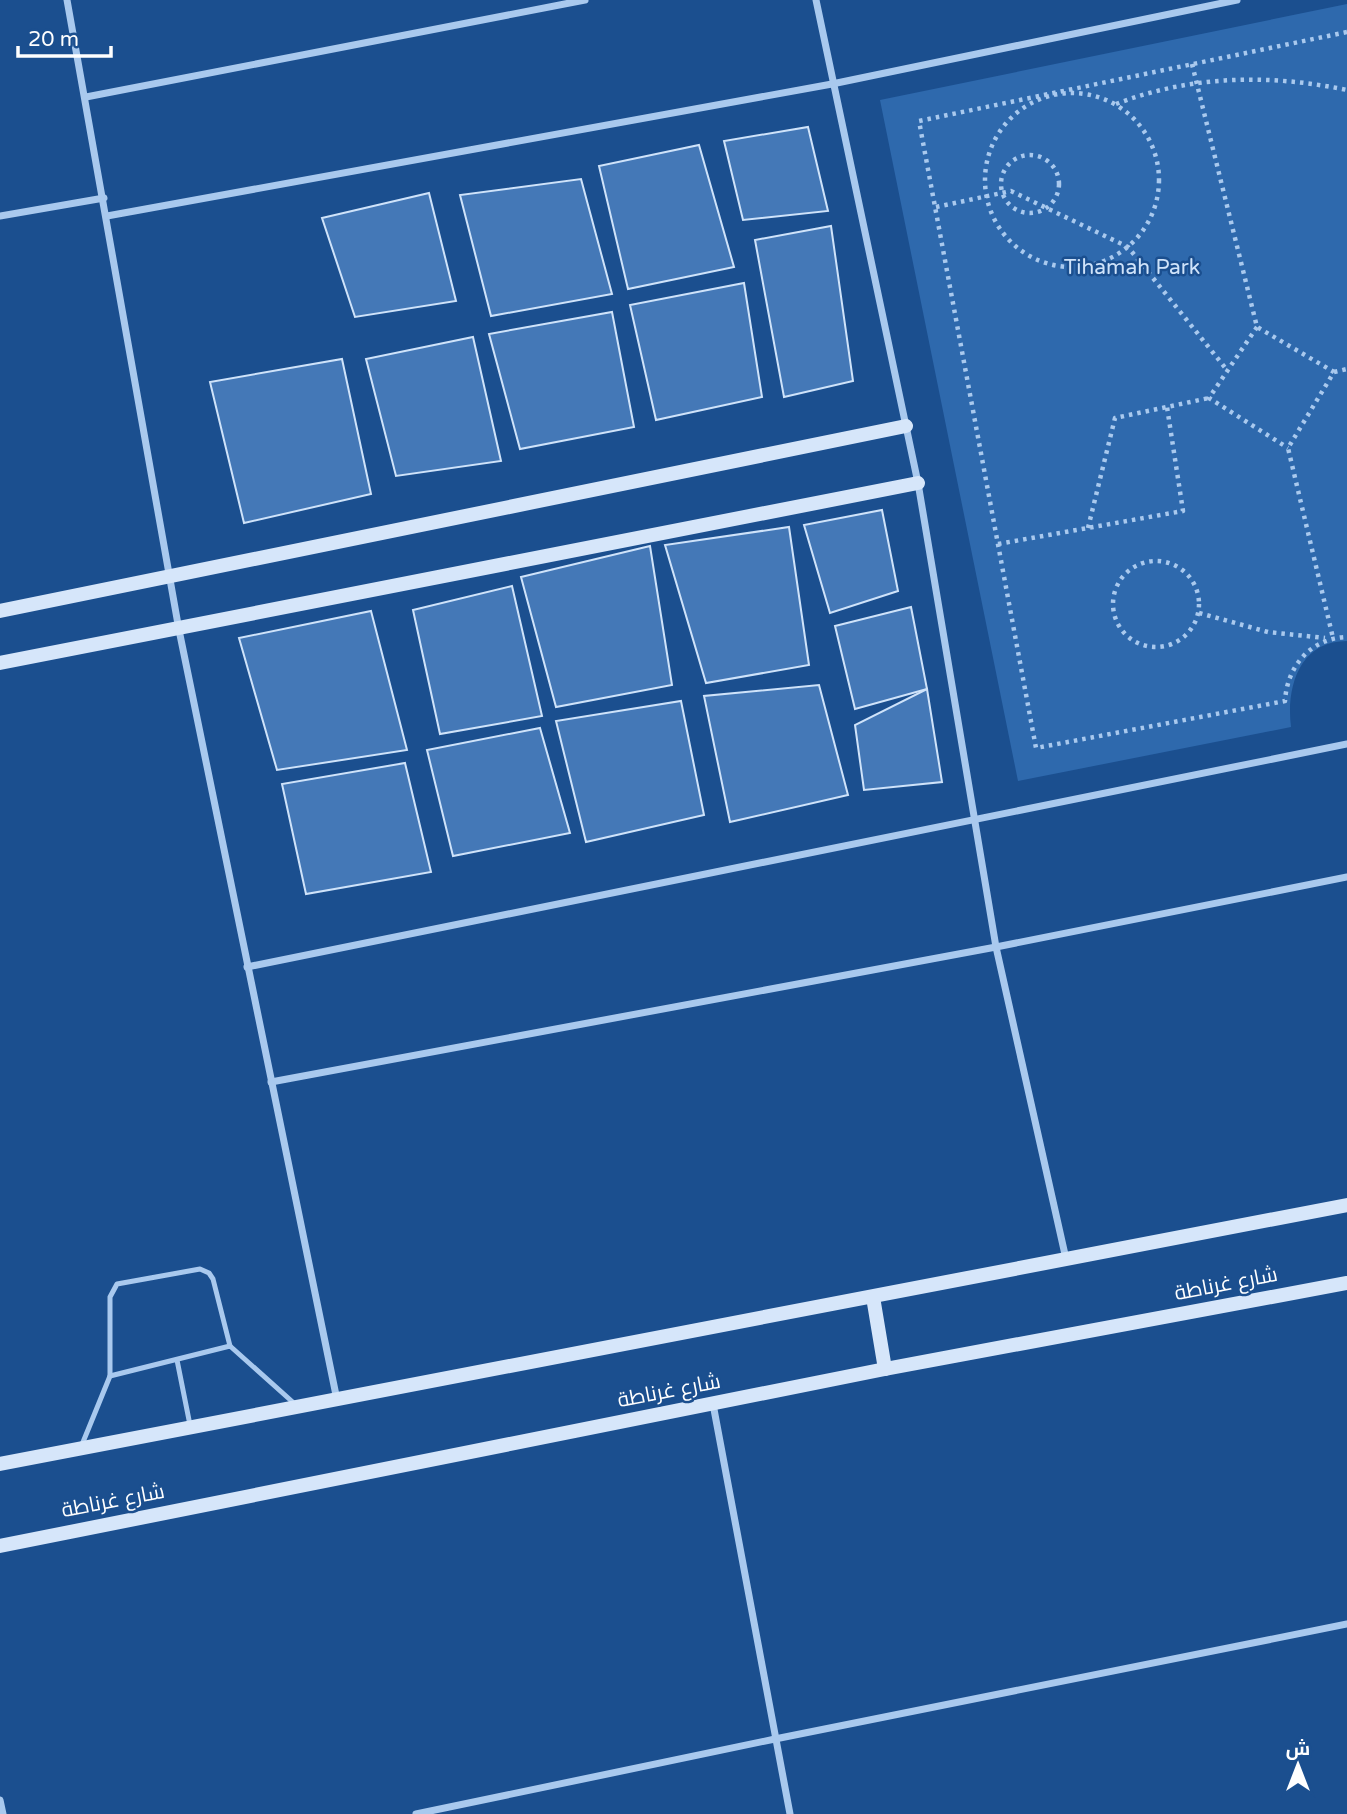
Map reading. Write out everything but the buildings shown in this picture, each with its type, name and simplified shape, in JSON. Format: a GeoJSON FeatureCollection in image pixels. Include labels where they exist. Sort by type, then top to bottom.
{"type":"FeatureCollection","features":[{"type":"Feature","properties":{"kind":"street"},"geometry":{"type":"LineString","coordinates":[[68,0],[179,630],[337,1400]]}},
{"type":"Feature","properties":{"kind":"street"},"geometry":{"type":"LineString","coordinates":[[86,97],[585,0]]}},
{"type":"Feature","properties":{"kind":"street"},"geometry":{"type":"LineString","coordinates":[[816,0],[918,483],[996,947],[1066,1259]]}},
{"type":"Feature","properties":{"kind":"street"},"geometry":{"type":"LineString","coordinates":[[107,216],[832,84],[1237,0]]}},
{"type":"Feature","properties":{"kind":"street"},"geometry":{"type":"LineString","coordinates":[[0,216],[104,198]]}},
{"type":"Feature","properties":{"kind":"street"},"geometry":{"type":"LineString","coordinates":[[0,611],[906,426]]}},
{"type":"Feature","properties":{"kind":"street"},"geometry":{"type":"LineString","coordinates":[[0,663],[918,483]]}},
{"type":"Feature","properties":{"kind":"street"},"geometry":{"type":"LineString","coordinates":[[247,967],[1347,744]]}},
{"type":"Feature","properties":{"kind":"street"},"geometry":{"type":"LineString","coordinates":[[271,1082],[996,947],[1347,877]]}},
{"type":"Feature","properties":{"kind":"street"},"geometry":{"type":"LineString","coordinates":[[0,1464],[1347,1205]]}},
{"type":"Feature","properties":{"kind":"street","name":"شارع غرناطة"},"geometry":{"type":"LineString","coordinates":[[0,1546],[885,1369],[1347,1283]]}},
{"type":"Feature","properties":{"kind":"street"},"geometry":{"type":"LineString","coordinates":[[873,1297],[885,1369]]}},
{"type":"Feature","properties":{"kind":"street"},"geometry":{"type":"LineString","coordinates":[[713,1404],[790,1814]]}},
{"type":"Feature","properties":{"kind":"street"},"geometry":{"type":"LineString","coordinates":[[416,1814],[1347,1624]]}},
{"type":"Feature","properties":{"kind":"street"},"geometry":{"type":"LineString","coordinates":[[0,1800],[3,1814]]}},
{"type":"Feature","properties":{"kind":"lane"},"geometry":{"type":"LineString","coordinates":[[81,1449],[110,1376],[110,1297],[117,1284],[201,1269],[209,1273],[213,1279],[230,1346],[298,1407]]}},
{"type":"Feature","properties":{"kind":"lane"},"geometry":{"type":"LineString","coordinates":[[110,1376],[230,1346]]}},
{"type":"Feature","properties":{"kind":"lane"},"geometry":{"type":"LineString","coordinates":[[177,1360],[190,1427]]}},
{"type":"Feature","properties":{"kind":"path"},"geometry":{"type":"LineString","coordinates":[[1345,637],[1321,642],[1299,660],[1289,678],[1285,701],[1036,748],[919,121],[1347,32]]}},
{"type":"Feature","properties":{"kind":"path"},"geometry":{"type":"LineString","coordinates":[[1192,64],[1256,327],[1334,372],[1347,369]]}},
{"type":"Feature","properties":{"kind":"path"},"geometry":{"type":"LineString","coordinates":[[1116,104],[1145,94],[1238,79],[1271,79],[1347,90]]}},
{"type":"Feature","properties":{"kind":"path"},"geometry":{"type":"LineString","coordinates":[[1065,93],[1097,96],[1116,104],[1135,119],[1148,136],[1156,156],[1160,187],[1154,212],[1142,233],[1118,254],[1092,265],[1071,267],[1043,262],[1017,247],[1002,232],[991,214],[986,197],[985,169],[990,150],[1000,131],[1026,106],[1044,97],[1065,93]]}},
{"type":"Feature","properties":{"kind":"path"},"geometry":{"type":"LineString","coordinates":[[1026,155],[1048,161],[1055,169],[1059,185],[1053,203],[1046,208],[1035,213],[1026,213],[1015,210],[1007,203],[1000,186],[1008,164],[1026,155]]}},
{"type":"Feature","properties":{"kind":"path"},"geometry":{"type":"LineString","coordinates":[[936,207],[1011,191],[1128,247],[1227,370]]}},
{"type":"Feature","properties":{"kind":"path"},"geometry":{"type":"LineString","coordinates":[[1209,398],[1256,327]]}},
{"type":"Feature","properties":{"kind":"path"},"geometry":{"type":"LineString","coordinates":[[1288,448],[1334,372]]}},
{"type":"Feature","properties":{"kind":"path"},"geometry":{"type":"LineString","coordinates":[[1088,528],[1115,418],[1209,398],[1288,448],[1333,638]]}},
{"type":"Feature","properties":{"kind":"path"},"geometry":{"type":"LineString","coordinates":[[998,544],[1182,511],[1167,407]]}},
{"type":"Feature","properties":{"kind":"path"},"geometry":{"type":"LineString","coordinates":[[1163,561],[1181,568],[1194,582],[1199,597],[1199,613],[1192,628],[1179,641],[1163,647],[1147,647],[1129,638],[1117,623],[1112,603],[1117,583],[1130,569],[1146,562],[1163,561]]}},
{"type":"Feature","properties":{"kind":"path"},"geometry":{"type":"LineString","coordinates":[[1199,613],[1288,636],[1317,639],[1345,637]]}},
{"type":"Feature","properties":{"kind":"green space","name":"Tihamah Park"},"geometry":{"type":"Polygon","coordinates":[[[1347,4],[1347,641],[1331,643],[1317,649],[1299,669],[1291,697],[1291,727],[1018,781],[880,100],[1347,4]]]}}]}
